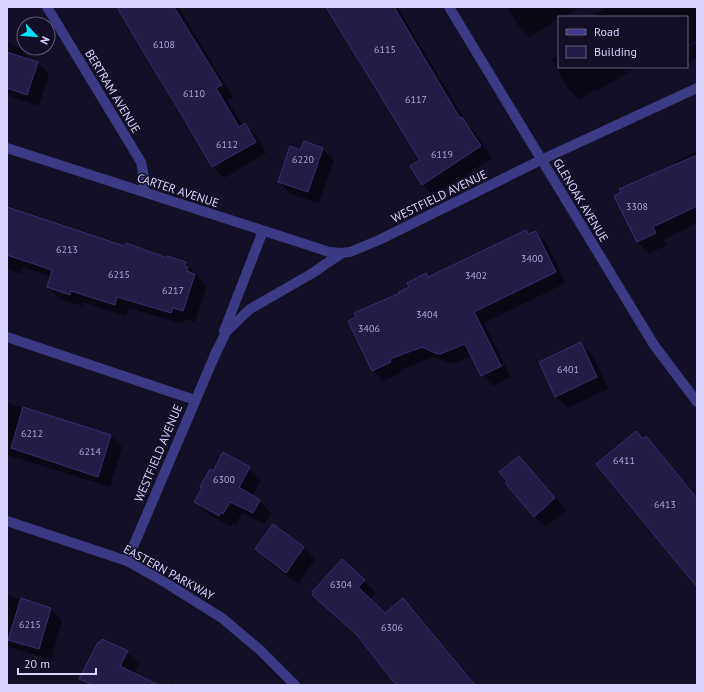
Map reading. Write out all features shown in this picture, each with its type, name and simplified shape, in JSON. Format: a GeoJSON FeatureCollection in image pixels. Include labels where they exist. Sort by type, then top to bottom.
{"type":"FeatureCollection","features":[{"type":"Feature","properties":{"kind":"street","name":"BERTRAM AVENUE"},"geometry":{"type":"LineString","coordinates":[[47,7],[140,162],[144,177],[144,192]]}},
{"type":"Feature","properties":{"kind":"street","name":"GLENOAK AVENUE"},"geometry":{"type":"LineString","coordinates":[[449,7],[654,345],[697,402]]}},
{"type":"Feature","properties":{"kind":"street","name":"WESTFIELD AVENUE"},"geometry":{"type":"LineString","coordinates":[[127,561],[215,355],[226,332],[239,318],[250,309],[311,274],[342,253],[350,252],[379,240],[541,160],[697,88]]}},
{"type":"Feature","properties":{"kind":"street","name":"CARTER AVENUE"},"geometry":{"type":"LineString","coordinates":[[7,148],[329,252],[342,253]]}},
{"type":"Feature","properties":{"kind":"street","name":"WESTFIELD AVENUE"},"geometry":{"type":"LineString","coordinates":[[215,355],[263,231]]}},
{"type":"Feature","properties":{"kind":"street"},"geometry":{"type":"LineString","coordinates":[[7,337],[195,400]]}},
{"type":"Feature","properties":{"kind":"street","name":"EASTERN PARKWAY"},"geometry":{"type":"LineString","coordinates":[[7,521],[127,561],[166,583],[222,618],[260,650],[295,685]]}},
{"type":"Feature","properties":{"kind":"building"},"geometry":{"type":"Polygon","coordinates":[[[117,7],[174,7],[222,85],[216,88],[239,127],[245,123],[256,142],[212,167],[117,7]]]}},
{"type":"Feature","properties":{"kind":"building"},"geometry":{"type":"Polygon","coordinates":[[[326,7],[394,7],[460,118],[462,117],[481,146],[422,185],[410,166],[420,160],[326,7]]]}},
{"type":"Feature","properties":{"kind":"building"},"geometry":{"type":"Polygon","coordinates":[[[7,52],[38,62],[27,95],[7,88],[7,52]]]}},
{"type":"Feature","properties":{"kind":"building"},"geometry":{"type":"Polygon","coordinates":[[[304,141],[323,148],[308,192],[278,182],[290,146],[300,150],[304,141]]]}},
{"type":"Feature","properties":{"kind":"building"},"geometry":{"type":"Polygon","coordinates":[[[697,155],[697,206],[653,227],[656,233],[637,242],[614,196],[621,192],[619,189],[697,155]]]}},
{"type":"Feature","properties":{"kind":"building"},"geometry":{"type":"Polygon","coordinates":[[[7,207],[124,246],[126,243],[167,258],[167,256],[186,262],[185,266],[188,267],[187,271],[195,274],[183,311],[173,308],[171,313],[117,297],[115,305],[71,291],[70,295],[47,287],[52,270],[7,255],[7,207]]]}},
{"type":"Feature","properties":{"kind":"building"},"geometry":{"type":"Polygon","coordinates":[[[526,230],[528,234],[536,231],[556,272],[474,312],[501,366],[481,376],[465,344],[440,354],[422,347],[390,359],[391,362],[372,371],[348,321],[356,317],[354,313],[400,293],[399,292],[409,287],[407,283],[426,273],[428,277],[526,230]]]}},
{"type":"Feature","properties":{"kind":"building"},"geometry":{"type":"Polygon","coordinates":[[[581,342],[597,377],[555,397],[539,362],[581,342]]]}},
{"type":"Feature","properties":{"kind":"building"},"geometry":{"type":"Polygon","coordinates":[[[23,407],[111,435],[98,477],[11,448],[23,407]]]}},
{"type":"Feature","properties":{"kind":"building"},"geometry":{"type":"Polygon","coordinates":[[[636,431],[643,439],[646,436],[697,498],[697,587],[596,464],[636,431]]]}},
{"type":"Feature","properties":{"kind":"building"},"geometry":{"type":"Polygon","coordinates":[[[223,452],[250,467],[239,487],[260,500],[253,513],[230,502],[223,514],[221,512],[219,516],[194,502],[210,469],[213,471],[223,452]]]}},
{"type":"Feature","properties":{"kind":"building"},"geometry":{"type":"Polygon","coordinates":[[[519,456],[555,498],[534,517],[505,483],[507,481],[499,472],[519,456]]]}},
{"type":"Feature","properties":{"kind":"building"},"geometry":{"type":"Polygon","coordinates":[[[273,524],[304,547],[286,573],[255,549],[273,524]]]}},
{"type":"Feature","properties":{"kind":"building"},"geometry":{"type":"Polygon","coordinates":[[[342,559],[365,580],[358,587],[385,613],[403,598],[475,685],[396,685],[357,635],[312,595],[314,593],[312,592],[342,559]]]}},
{"type":"Feature","properties":{"kind":"building"},"geometry":{"type":"Polygon","coordinates":[[[21,598],[51,608],[39,649],[8,640],[21,598]]]}},
{"type":"Feature","properties":{"kind":"building"},"geometry":{"type":"Polygon","coordinates":[[[102,639],[128,651],[120,666],[158,685],[92,685],[79,679],[98,642],[100,643],[102,639]]]}}]}
